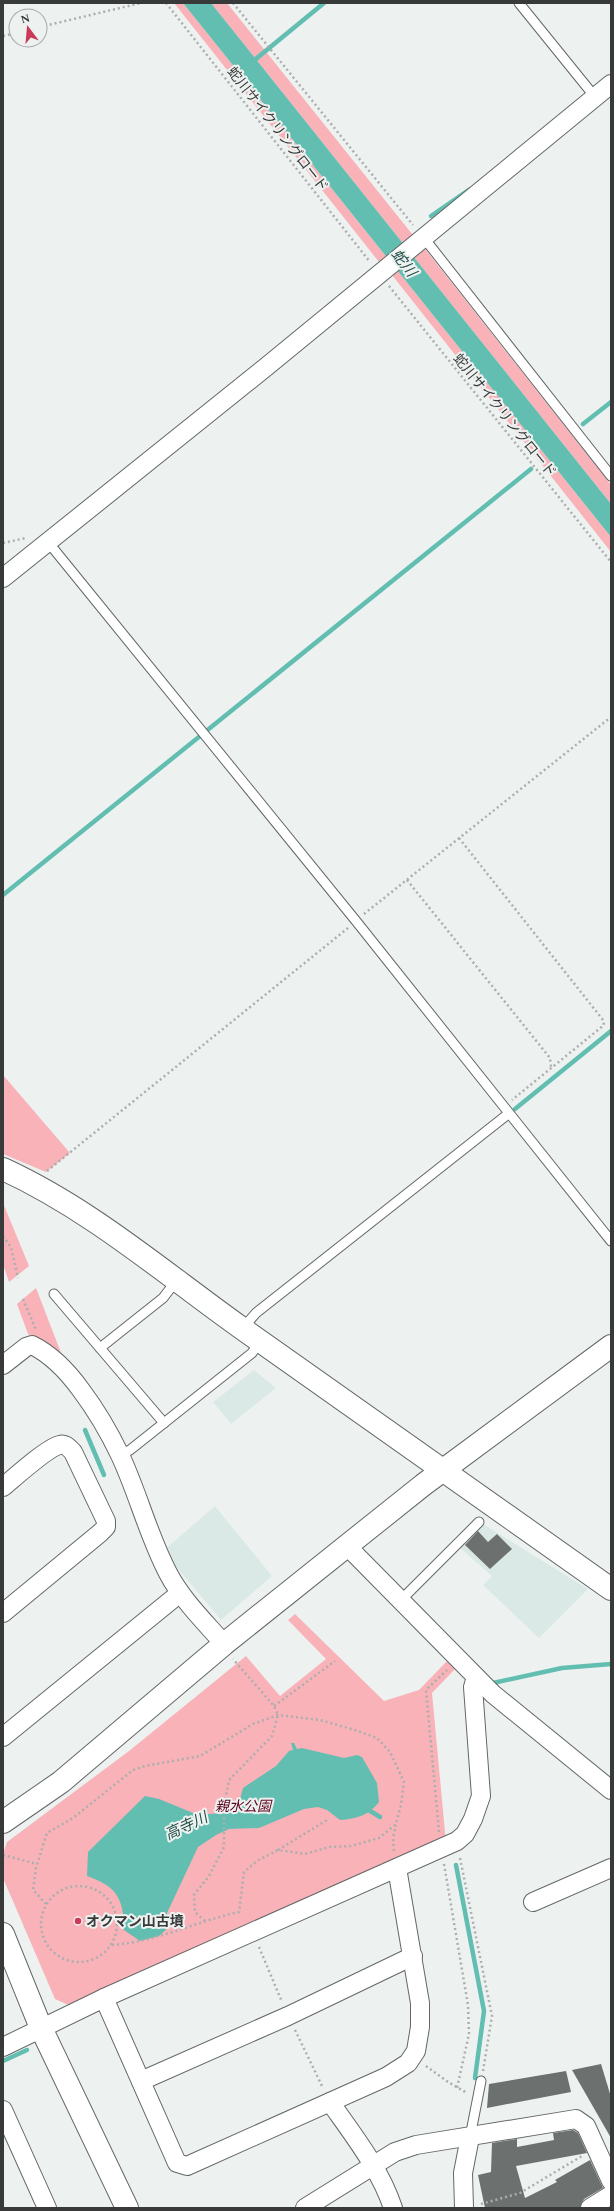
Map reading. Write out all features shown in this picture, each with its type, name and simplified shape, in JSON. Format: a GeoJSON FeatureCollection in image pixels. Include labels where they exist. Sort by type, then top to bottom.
{"type":"FeatureCollection","features":[{"type":"Feature","properties":{"kind":"street"},"geometry":{"type":"LineString","coordinates":[[3,578],[266,367],[611,84]]}},
{"type":"Feature","properties":{"kind":"street"},"geometry":{"type":"LineString","coordinates":[[3,1169],[39,1185],[97,1221],[176,1281],[412,1451],[443,1470],[611,1588]]}},
{"type":"Feature","properties":{"kind":"street"},"geometry":{"type":"LineString","coordinates":[[3,1365],[26,1347],[32,1345],[40,1348],[71,1376],[100,1417],[120,1455],[156,1549],[180,1593],[228,1651]]}},
{"type":"Feature","properties":{"kind":"street"},"geometry":{"type":"LineString","coordinates":[[3,1822],[61,1782],[228,1651],[347,1546],[443,1470],[611,1346]]}},
{"type":"Feature","properties":{"kind":"street"},"geometry":{"type":"LineString","coordinates":[[3,1486],[48,1451],[60,1445],[67,1446],[73,1452],[106,1521],[106,1527],[100,1533],[3,1613]]}},
{"type":"Feature","properties":{"kind":"street"},"geometry":{"type":"LineString","coordinates":[[347,1546],[493,1694],[611,1790]]}},
{"type":"Feature","properties":{"kind":"street"},"geometry":{"type":"LineString","coordinates":[[3,1737],[180,1593]]}},
{"type":"Feature","properties":{"kind":"street"},"geometry":{"type":"LineString","coordinates":[[3,2047],[104,1998],[397,1868],[465,1834],[473,1819],[481,1796],[473,1687],[476,1677]]}},
{"type":"Feature","properties":{"kind":"street"},"geometry":{"type":"LineString","coordinates":[[104,1998],[177,2163],[187,2166],[386,2077],[408,2063],[413,2056],[416,2051],[420,2027],[420,2003],[397,1868]]}},
{"type":"Feature","properties":{"kind":"street"},"geometry":{"type":"LineString","coordinates":[[533,1902],[611,1868]]}},
{"type":"Feature","properties":{"kind":"street"},"geometry":{"type":"LineString","coordinates":[[3,1934],[41,2028],[127,2208]]}},
{"type":"Feature","properties":{"kind":"street"},"geometry":{"type":"LineString","coordinates":[[141,2081],[288,2016],[413,1956]]}},
{"type":"Feature","properties":{"kind":"street"},"geometry":{"type":"LineString","coordinates":[[330,2102],[374,2165],[386,2187],[393,2208]]}},
{"type":"Feature","properties":{"kind":"street"},"geometry":{"type":"LineString","coordinates":[[3,2110],[47,2208]]}},
{"type":"Feature","properties":{"kind":"street"},"geometry":{"type":"LineString","coordinates":[[305,2208],[395,2152],[416,2145],[576,2119],[586,2126],[611,2181]]}},
{"type":"Feature","properties":{"kind":"street"},"geometry":{"type":"LineString","coordinates":[[470,2137],[463,2173],[471,2207]]}},
{"type":"Feature","properties":{"kind":"street"},"geometry":{"type":"LineString","coordinates":[[590,2208],[611,2195]]}},
{"type":"Feature","properties":{"kind":"lane"},"geometry":{"type":"LineString","coordinates":[[519,3],[595,97]]}},
{"type":"Feature","properties":{"kind":"lane"},"geometry":{"type":"LineString","coordinates":[[421,239],[611,476]]}},
{"type":"Feature","properties":{"kind":"lane"},"geometry":{"type":"LineString","coordinates":[[48,542],[356,921],[611,1241]]}},
{"type":"Feature","properties":{"kind":"lane"},"geometry":{"type":"LineString","coordinates":[[242,1328],[256,1313],[506,1110]]}},
{"type":"Feature","properties":{"kind":"lane"},"geometry":{"type":"LineString","coordinates":[[100,1348],[163,1298],[176,1281]]}},
{"type":"Feature","properties":{"kind":"lane"},"geometry":{"type":"LineString","coordinates":[[54,1294],[164,1423]]}},
{"type":"Feature","properties":{"kind":"lane"},"geometry":{"type":"LineString","coordinates":[[120,1455],[130,1450],[252,1353],[260,1341]]}},
{"type":"Feature","properties":{"kind":"lane"},"geometry":{"type":"LineString","coordinates":[[400,1601],[478,1522]]}},
{"type":"Feature","properties":{"kind":"lane"},"geometry":{"type":"LineString","coordinates":[[470,2137],[481,2081]]}},
{"type":"Feature","properties":{"kind":"path"},"geometry":{"type":"LineString","coordinates":[[48,25],[141,3]]}},
{"type":"Feature","properties":{"kind":"path","name":"蛇川サイクリングロード"},"geometry":{"type":"LineString","coordinates":[[166,3],[611,562]]}},
{"type":"Feature","properties":{"kind":"path"},"geometry":{"type":"LineString","coordinates":[[233,3],[421,239]]}},
{"type":"Feature","properties":{"kind":"path"},"geometry":{"type":"LineString","coordinates":[[39,1185],[46,1172],[611,717]]}},
{"type":"Feature","properties":{"kind":"path"},"geometry":{"type":"LineString","coordinates":[[459,838],[603,1020],[604,1025],[548,1070],[506,1110]]}},
{"type":"Feature","properties":{"kind":"path"},"geometry":{"type":"LineString","coordinates":[[407,880],[550,1058],[552,1065],[548,1070]]}},
{"type":"Feature","properties":{"kind":"path"},"geometry":{"type":"LineString","coordinates":[[3,1236],[11,1247],[18,1278]]}},
{"type":"Feature","properties":{"kind":"path"},"geometry":{"type":"LineString","coordinates":[[23,1299],[37,1332]]}},
{"type":"Feature","properties":{"kind":"path"},"geometry":{"type":"LineString","coordinates":[[205,1921],[195,1912],[194,1895],[212,1870],[224,1847],[224,1807],[228,1780],[272,1736],[278,1715],[274,1706],[228,1651]]}},
{"type":"Feature","properties":{"kind":"path"},"geometry":{"type":"LineString","coordinates":[[274,1706],[335,1661]]}},
{"type":"Feature","properties":{"kind":"path"},"geometry":{"type":"LineString","coordinates":[[452,1664],[426,1690],[449,1841],[492,2016],[481,2081]]}},
{"type":"Feature","properties":{"kind":"path"},"geometry":{"type":"LineString","coordinates":[[46,1904],[33,1890],[38,1862],[47,1832],[73,1818],[133,1770],[145,1766],[200,1756],[254,1724],[278,1715],[320,1720],[377,1738],[390,1752],[404,1782],[401,1805],[393,1838],[397,1868]]}},
{"type":"Feature","properties":{"kind":"path"},"geometry":{"type":"LineString","coordinates":[[110,1945],[128,1944],[194,1927],[205,1921],[239,1912],[244,1872],[258,1861],[327,1820]]}},
{"type":"Feature","properties":{"kind":"path"},"geometry":{"type":"LineString","coordinates":[[278,1850],[305,1854],[328,1847],[351,1846],[379,1838],[396,1824]]}},
{"type":"Feature","properties":{"kind":"path"},"geometry":{"type":"LineString","coordinates":[[3,1855],[38,1862]]}},
{"type":"Feature","properties":{"kind":"path"},"geometry":{"type":"LineString","coordinates":[[444,1861],[468,2005],[469,2034],[457,2088]]}},
{"type":"Feature","properties":{"kind":"path"},"geometry":{"type":"LineString","coordinates":[[84,1886],[95,1889],[110,1901],[116,1914],[117,1929],[110,1945],[99,1955],[86,1961],[74,1961],[62,1958],[53,1952],[43,1936],[41,1916],[46,1904],[57,1892],[65,1888],[84,1886]]}},
{"type":"Feature","properties":{"kind":"path"},"geometry":{"type":"LineString","coordinates":[[413,2056],[457,2088],[468,2094],[467,2101]]}},
{"type":"Feature","properties":{"kind":"path"},"geometry":{"type":"LineString","coordinates":[[471,2207],[520,2193],[596,2147]]}},
{"type":"Feature","properties":{"kind":"shaded area"},"geometry":{"type":"Polygon","coordinates":[[[254,1370],[276,1388],[231,1424],[213,1402],[254,1370]]]}},
{"type":"Feature","properties":{"kind":"shaded area"},"geometry":{"type":"Polygon","coordinates":[[[215,1506],[272,1576],[221,1620],[163,1551],[215,1506]]]}},
{"type":"Feature","properties":{"kind":"shaded area"},"geometry":{"type":"Polygon","coordinates":[[[483,1524],[588,1589],[539,1638],[483,1585],[492,1576],[459,1547],[483,1524]]]}},
{"type":"Feature","properties":{"kind":"green space"},"geometry":{"type":"Polygon","coordinates":[[[174,3],[183,3],[611,537],[611,552],[392,275],[394,272],[383,260],[379,262],[174,3]]]}},
{"type":"Feature","properties":{"kind":"green space"},"geometry":{"type":"Polygon","coordinates":[[[211,3],[227,3],[412,234],[412,238],[422,249],[425,249],[611,485],[611,504],[211,3]]]}},
{"type":"Feature","properties":{"kind":"green space"},"geometry":{"type":"Polygon","coordinates":[[[3,1075],[70,1153],[46,1172],[3,1154],[3,1075]]]}},
{"type":"Feature","properties":{"kind":"green space"},"geometry":{"type":"Polygon","coordinates":[[[3,1203],[29,1266],[9,1282],[3,1264],[3,1203]]]}},
{"type":"Feature","properties":{"kind":"green space"},"geometry":{"type":"Polygon","coordinates":[[[36,1288],[63,1358],[28,1334],[17,1304],[36,1288]]]}},
{"type":"Feature","properties":{"kind":"green space","name":"親水公園"},"geometry":{"type":"Polygon","coordinates":[[[295,1614],[384,1701],[419,1690],[448,1660],[456,1668],[432,1693],[446,1843],[73,2007],[55,1999],[3,1878],[3,1854],[7,1842],[129,1751],[246,1656],[280,1696],[326,1659],[288,1620],[295,1614]]]}},
{"type":"Feature","properties":{"kind":"water","name":"蛇川"},"geometry":{"type":"Polygon","coordinates":[[[183,3],[211,3],[611,504],[611,537],[183,3]]]}},
{"type":"Feature","properties":{"kind":"water"},"geometry":{"type":"Polygon","coordinates":[[[291,1743],[294,1743],[297,1749],[302,1748],[344,1758],[357,1755],[362,1757],[377,1783],[379,1802],[367,1813],[352,1819],[340,1820],[327,1810],[318,1807],[304,1809],[259,1828],[229,1829],[216,1835],[198,1847],[167,1913],[169,1927],[159,1936],[140,1941],[124,1930],[122,1909],[120,1901],[116,1895],[105,1884],[87,1876],[88,1852],[145,1796],[159,1799],[198,1815],[221,1813],[233,1808],[240,1799],[243,1788],[276,1766],[289,1751],[293,1750],[291,1743]]]}},
{"type":"Feature","properties":{"kind":"building"},"geometry":{"type":"Polygon","coordinates":[[[478,1531],[488,1542],[497,1534],[512,1549],[490,1569],[465,1545],[478,1531]]]}},
{"type":"Feature","properties":{"kind":"building"},"geometry":{"type":"Polygon","coordinates":[[[601,2064],[611,2097],[611,2138],[572,2070],[601,2064]]]}},
{"type":"Feature","properties":{"kind":"building"},"geometry":{"type":"Polygon","coordinates":[[[566,2071],[571,2092],[487,2108],[489,2084],[566,2071]]]}},
{"type":"Feature","properties":{"kind":"building"},"geometry":{"type":"Polygon","coordinates":[[[573,2130],[578,2133],[587,2153],[516,2166],[525,2198],[557,2182],[555,2180],[590,2160],[603,2188],[584,2199],[580,2208],[485,2208],[478,2175],[491,2172],[492,2143],[517,2139],[517,2147],[554,2140],[553,2133],[573,2130]]]}},
{"type":"Feature","properties":{"kind":"waterway"},"geometry":{"type":"LineString","coordinates":[[251,63],[324,3]]}},
{"type":"Feature","properties":{"kind":"waterway"},"geometry":{"type":"LineString","coordinates":[[431,216],[470,189]]}},
{"type":"Feature","properties":{"kind":"waterway"},"geometry":{"type":"LineString","coordinates":[[583,424],[611,402]]}},
{"type":"Feature","properties":{"kind":"waterway"},"geometry":{"type":"LineString","coordinates":[[3,895],[531,469]]}},
{"type":"Feature","properties":{"kind":"waterway"},"geometry":{"type":"LineString","coordinates":[[515,1109],[611,1031]]}},
{"type":"Feature","properties":{"kind":"waterway","name":"高寺川"},"geometry":{"type":"LineString","coordinates":[[85,1430],[104,1475]]}},
{"type":"Feature","properties":{"kind":"waterway"},"geometry":{"type":"LineString","coordinates":[[493,1683],[562,1668],[611,1664]]}},
{"type":"Feature","properties":{"kind":"waterway"},"geometry":{"type":"LineString","coordinates":[[367,1809],[380,1817]]}},
{"type":"Feature","properties":{"kind":"waterway"},"geometry":{"type":"LineString","coordinates":[[456,1865],[484,2011],[475,2078]]}},
{"type":"Feature","properties":{"kind":"waterway","name":"高寺川"},"geometry":{"type":"LineString","coordinates":[[3,2061],[27,2050]]}},
{"type":"Feature","properties":{"kind":"place","name":"オクマン山古墳"},"geometry":{"type":"Point","coordinates":[78,1921]}}]}
